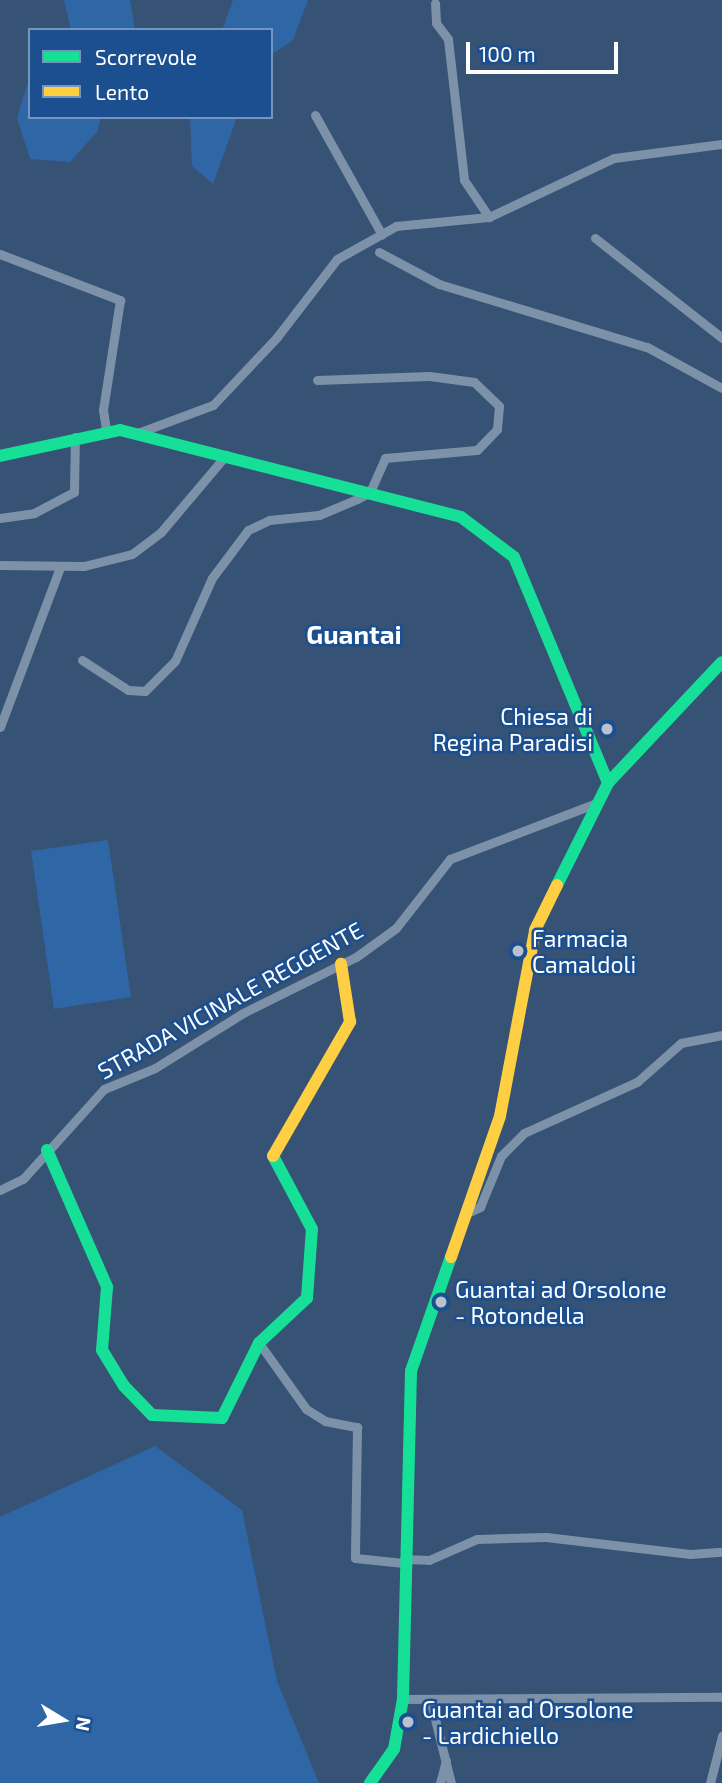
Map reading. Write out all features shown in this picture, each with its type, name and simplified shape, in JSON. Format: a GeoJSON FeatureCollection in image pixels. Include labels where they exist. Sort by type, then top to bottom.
{"type":"FeatureCollection","features":[{"type":"Feature","properties":{"kind":"street"},"geometry":{"type":"LineString","coordinates":[[435,3],[436,23],[448,39],[464,180],[489,217]]}},
{"type":"Feature","properties":{"kind":"street"},"geometry":{"type":"LineString","coordinates":[[315,115],[382,235]]}},
{"type":"Feature","properties":{"kind":"street"},"geometry":{"type":"LineString","coordinates":[[141,433],[225,395],[337,259],[396,226],[489,217],[614,158],[722,144]]}},
{"type":"Feature","properties":{"kind":"street"},"geometry":{"type":"LineString","coordinates":[[595,238],[722,338]]}},
{"type":"Feature","properties":{"kind":"street"},"geometry":{"type":"LineString","coordinates":[[379,252],[439,284],[647,347],[722,388]]}},
{"type":"Feature","properties":{"kind":"street"},"geometry":{"type":"LineString","coordinates":[[0,254],[120,300],[104,434]]}},
{"type":"Feature","properties":{"kind":"street"},"geometry":{"type":"LineString","coordinates":[[82,660],[128,690],[145,691],[175,661],[212,578],[248,530],[269,520],[319,515],[370,492],[385,458],[487,444],[497,429],[499,407],[485,388],[456,377],[317,380]]}},
{"type":"Feature","properties":{"kind":"street"},"geometry":{"type":"LineString","coordinates":[[0,456],[75,437],[141,433],[461,517],[504,544],[554,646],[608,782]]}},
{"type":"Feature","properties":{"kind":"street"},"geometry":{"type":"LineString","coordinates":[[0,518],[34,513],[74,492],[75,437]]}},
{"type":"Feature","properties":{"kind":"street"},"geometry":{"type":"LineString","coordinates":[[0,565],[60,567],[121,559],[148,543],[226,455]]}},
{"type":"Feature","properties":{"kind":"street"},"geometry":{"type":"LineString","coordinates":[[0,727],[60,567]]}},
{"type":"Feature","properties":{"kind":"street"},"geometry":{"type":"LineString","coordinates":[[370,1783],[394,1749],[403,1699],[404,1561],[411,1371],[500,1116],[536,930],[608,782],[722,662]]}},
{"type":"Feature","properties":{"kind":"street","name":"STRADA VICINALE REGGENTE"},"geometry":{"type":"LineString","coordinates":[[0,1191],[14,1187],[104,1089],[155,1068],[243,1013],[341,964],[396,928],[450,859],[597,803]]}},
{"type":"Feature","properties":{"kind":"street"},"geometry":{"type":"LineString","coordinates":[[47,1150],[107,1287],[102,1350],[152,1415],[222,1418],[239,1396],[259,1343],[307,1298],[312,1229],[274,1168],[272,1149],[350,1021],[341,964]]}},
{"type":"Feature","properties":{"kind":"street"},"geometry":{"type":"LineString","coordinates":[[465,1214],[480,1207],[501,1156],[524,1133],[637,1082],[693,1037],[722,1035]]}},
{"type":"Feature","properties":{"kind":"street"},"geometry":{"type":"LineString","coordinates":[[259,1343],[306,1409],[324,1421],[357,1427],[355,1558],[429,1560],[477,1539],[547,1537],[690,1554],[722,1552]]}},
{"type":"Feature","properties":{"kind":"street"},"geometry":{"type":"LineString","coordinates":[[403,1699],[722,1696]]}},
{"type":"Feature","properties":{"kind":"street"},"geometry":{"type":"LineString","coordinates":[[430,1699],[448,1756],[451,1783]]}},
{"type":"Feature","properties":{"kind":"street"},"geometry":{"type":"LineString","coordinates":[[710,1783],[722,1736]]}},
{"type":"Feature","properties":{"kind":"street"},"geometry":{"type":"LineString","coordinates":[[440,1783],[448,1756]]}},
{"type":"Feature","properties":{"kind":"shaded area"},"geometry":{"type":"Polygon","coordinates":[[[64,0],[130,0],[135,28],[71,28],[64,0]]]}},
{"type":"Feature","properties":{"kind":"shaded area"},"geometry":{"type":"Polygon","coordinates":[[[233,0],[308,0],[293,40],[273,54],[273,28],[223,28],[233,0]]]}},
{"type":"Feature","properties":{"kind":"shaded area"},"geometry":{"type":"Polygon","coordinates":[[[28,82],[28,119],[100,119],[97,132],[70,162],[30,159],[17,118],[28,82]]]}},
{"type":"Feature","properties":{"kind":"shaded area"},"geometry":{"type":"Polygon","coordinates":[[[190,119],[236,119],[213,184],[192,166],[190,119]]]}},
{"type":"Feature","properties":{"kind":"shaded area"},"geometry":{"type":"Polygon","coordinates":[[[108,840],[131,997],[54,1009],[31,851],[108,840]]]}},
{"type":"Feature","properties":{"kind":"shaded area"},"geometry":{"type":"Polygon","coordinates":[[[155,1446],[242,1510],[277,1681],[319,1783],[0,1783],[0,1517],[155,1446]]]}},
{"type":"Feature","properties":{"kind":"traffic: fast"},"geometry":{"type":"LineString","coordinates":[[0,456],[120,430],[461,517],[514,557],[608,783]]}},
{"type":"Feature","properties":{"kind":"traffic: fast"},"geometry":{"type":"LineString","coordinates":[[557,885],[608,783],[722,662]]}},
{"type":"Feature","properties":{"kind":"traffic: fast"},"geometry":{"type":"LineString","coordinates":[[47,1150],[107,1287],[102,1350],[124,1386],[152,1415],[222,1418],[259,1343],[307,1298],[312,1229],[273,1156]]}},
{"type":"Feature","properties":{"kind":"traffic: fast"},"geometry":{"type":"LineString","coordinates":[[370,1783],[394,1749],[403,1699],[411,1371],[451,1257]]}},
{"type":"Feature","properties":{"kind":"traffic: slow"},"geometry":{"type":"LineString","coordinates":[[451,1257],[500,1116],[535,930],[557,885]]}},
{"type":"Feature","properties":{"kind":"traffic: slow"},"geometry":{"type":"LineString","coordinates":[[273,1156],[350,1022],[341,964]]}},
{"type":"Feature","properties":{"kind":"place","name":"Chiesa di Regina Paradisi"},"geometry":{"type":"Point","coordinates":[607,729]}},
{"type":"Feature","properties":{"kind":"place","name":"Farmacia Camaldoli"},"geometry":{"type":"Point","coordinates":[518,951]}},
{"type":"Feature","properties":{"kind":"place","name":"Guantai ad Orsolone - Rotondella"},"geometry":{"type":"Point","coordinates":[441,1302]}},
{"type":"Feature","properties":{"kind":"place","name":"Guantai ad Orsolone - Lardichiello"},"geometry":{"type":"Point","coordinates":[408,1722]}},
{"type":"Feature","properties":{"kind":"district","name":"Guantai"},"geometry":{"type":"Point","coordinates":[354,634]}}]}
